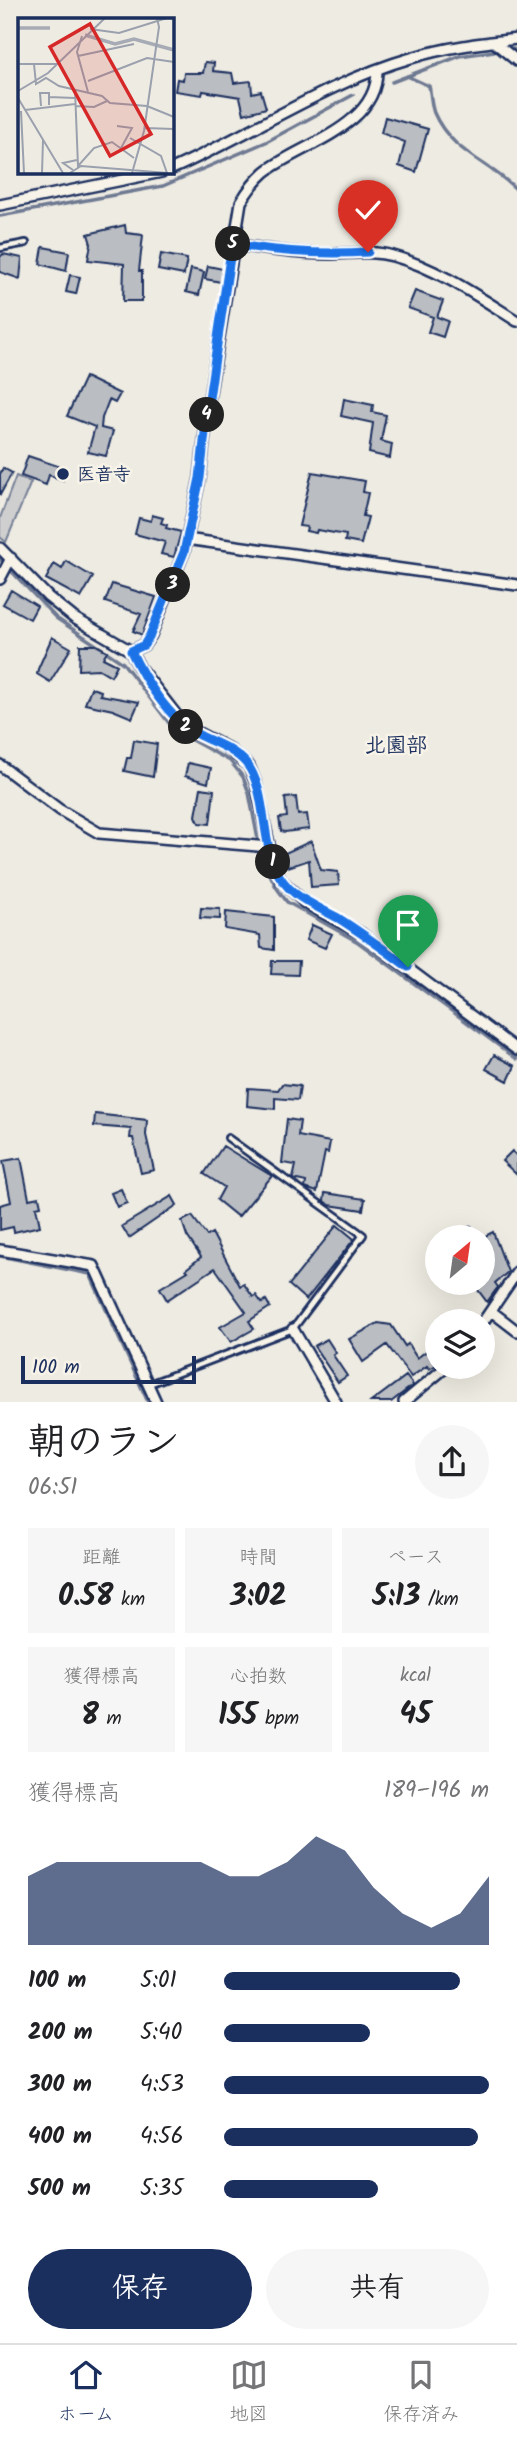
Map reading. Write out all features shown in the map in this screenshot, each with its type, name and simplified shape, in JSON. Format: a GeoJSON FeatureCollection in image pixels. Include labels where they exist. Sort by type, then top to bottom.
{"type":"FeatureCollection","features":[{"type":"Feature","properties":{"kind":"street"},"geometry":{"type":"LineString","coordinates":[[173,169],[355,79],[408,58],[450,47],[517,39]]}},
{"type":"Feature","properties":{"kind":"street"},"geometry":{"type":"LineString","coordinates":[[494,42],[517,61]]}},
{"type":"Feature","properties":{"kind":"street"},"geometry":{"type":"LineString","coordinates":[[131,651],[144,645],[150,635],[176,579],[186,539],[200,478],[232,244],[242,202],[252,184],[267,171],[358,113],[371,96],[377,71]]}},
{"type":"Feature","properties":{"kind":"street"},"geometry":{"type":"LineString","coordinates":[[0,205],[157,173]]}},
{"type":"Feature","properties":{"kind":"street"},"geometry":{"type":"LineString","coordinates":[[232,244],[280,252],[368,252],[394,256],[460,285],[517,321]]}},
{"type":"Feature","properties":{"kind":"street"},"geometry":{"type":"LineString","coordinates":[[186,539],[517,585]]}},
{"type":"Feature","properties":{"kind":"street"},"geometry":{"type":"LineString","coordinates":[[0,548],[48,597],[74,618],[131,651],[139,667],[185,726],[229,749],[248,765],[256,783],[269,847],[281,880],[304,902],[362,934],[517,1050]]}},
{"type":"Feature","properties":{"kind":"street"},"geometry":{"type":"LineString","coordinates":[[0,579],[11,558]]}},
{"type":"Feature","properties":{"kind":"street"},"geometry":{"type":"LineString","coordinates":[[0,765],[60,810],[99,833],[269,847]]}},
{"type":"Feature","properties":{"kind":"street"},"geometry":{"type":"LineString","coordinates":[[0,1250],[94,1266],[156,1402]]}},
{"type":"Feature","properties":{"kind":"street"},"geometry":{"type":"LineString","coordinates":[[492,1309],[517,1272]]}},
{"type":"Feature","properties":{"kind":"street"},"geometry":{"type":"LineString","coordinates":[[495,1314],[517,1331]]}},
{"type":"Feature","properties":{"kind":"street"},"geometry":{"type":"LineString","coordinates":[[293,1329],[336,1402]]}},
{"type":"Feature","properties":{"kind":"street"},"geometry":{"type":"LineString","coordinates":[[404,1402],[432,1379]]}},
{"type":"Feature","properties":{"kind":"lane"},"geometry":{"type":"LineString","coordinates":[[0,248],[26,243]]}},
{"type":"Feature","properties":{"kind":"lane"},"geometry":{"type":"LineString","coordinates":[[148,1384],[293,1329],[363,1235],[228,1138]]}},
{"type":"Feature","properties":{"kind":"shaded area"},"geometry":{"type":"Polygon","coordinates":[[[16,476],[31,482],[6,542],[0,537],[0,518],[16,476]]]}},
{"type":"Feature","properties":{"kind":"building"},"geometry":{"type":"Polygon","coordinates":[[[205,62],[214,63],[213,71],[232,73],[234,83],[251,81],[252,93],[261,91],[266,108],[244,114],[240,97],[203,91],[202,95],[175,91],[177,79],[183,80],[184,73],[203,73],[205,62]]]}},
{"type":"Feature","properties":{"kind":"building"},"geometry":{"type":"Polygon","coordinates":[[[385,117],[428,129],[416,172],[399,166],[405,142],[381,133],[385,117]]]}},
{"type":"Feature","properties":{"kind":"building"},"geometry":{"type":"Polygon","coordinates":[[[125,225],[126,233],[143,235],[139,271],[142,271],[142,301],[123,301],[124,264],[88,260],[91,244],[88,234],[125,225]]]}},
{"type":"Feature","properties":{"kind":"building"},"geometry":{"type":"Polygon","coordinates":[[[43,247],[69,252],[66,271],[40,264],[43,247]]]}},
{"type":"Feature","properties":{"kind":"building"},"geometry":{"type":"Polygon","coordinates":[[[3,254],[22,258],[20,279],[0,272],[0,257],[3,254]]]}},
{"type":"Feature","properties":{"kind":"building"},"geometry":{"type":"Polygon","coordinates":[[[161,254],[187,259],[184,275],[158,270],[161,254]]]}},
{"type":"Feature","properties":{"kind":"building"},"geometry":{"type":"Polygon","coordinates":[[[208,266],[223,269],[221,282],[205,279],[208,266]]]}},
{"type":"Feature","properties":{"kind":"building"},"geometry":{"type":"Polygon","coordinates":[[[191,269],[204,272],[199,295],[186,292],[191,269]]]}},
{"type":"Feature","properties":{"kind":"building"},"geometry":{"type":"Polygon","coordinates":[[[70,275],[80,277],[76,294],[66,292],[70,275]]]}},
{"type":"Feature","properties":{"kind":"building"},"geometry":{"type":"Polygon","coordinates":[[[415,291],[443,301],[437,317],[448,321],[443,337],[428,332],[433,317],[408,308],[415,291]]]}},
{"type":"Feature","properties":{"kind":"building"},"geometry":{"type":"Polygon","coordinates":[[[85,377],[120,394],[115,403],[109,400],[102,418],[101,428],[113,431],[106,456],[88,452],[95,427],[67,416],[85,377]]]}},
{"type":"Feature","properties":{"kind":"building"},"geometry":{"type":"Polygon","coordinates":[[[344,399],[373,405],[372,412],[386,415],[381,441],[392,444],[390,458],[369,453],[373,423],[341,416],[344,399]]]}},
{"type":"Feature","properties":{"kind":"building"},"geometry":{"type":"Polygon","coordinates":[[[28,456],[67,469],[63,480],[49,475],[46,485],[21,476],[28,456]]]}},
{"type":"Feature","properties":{"kind":"building"},"geometry":{"type":"Polygon","coordinates":[[[3,468],[12,473],[0,495],[0,474],[3,468]]]}},
{"type":"Feature","properties":{"kind":"building"},"geometry":{"type":"Polygon","coordinates":[[[312,472],[365,481],[363,492],[368,493],[363,516],[368,517],[361,544],[345,541],[346,535],[317,530],[316,533],[306,531],[307,527],[299,526],[312,472]]]}},
{"type":"Feature","properties":{"kind":"building"},"geometry":{"type":"Polygon","coordinates":[[[152,515],[163,518],[161,523],[167,525],[166,528],[181,532],[174,557],[161,554],[165,542],[135,534],[139,518],[151,521],[152,515]]]}},
{"type":"Feature","properties":{"kind":"building"},"geometry":{"type":"Polygon","coordinates":[[[66,561],[93,577],[81,598],[46,579],[54,564],[62,569],[66,561]]]}},
{"type":"Feature","properties":{"kind":"building"},"geometry":{"type":"Polygon","coordinates":[[[112,584],[156,597],[142,635],[133,631],[141,614],[105,602],[112,584]]]}},
{"type":"Feature","properties":{"kind":"building"},"geometry":{"type":"Polygon","coordinates":[[[11,590],[37,606],[30,619],[3,604],[11,590]]]}},
{"type":"Feature","properties":{"kind":"building"},"geometry":{"type":"Polygon","coordinates":[[[52,637],[71,648],[50,682],[37,674],[52,637]]]}},
{"type":"Feature","properties":{"kind":"building"},"geometry":{"type":"Polygon","coordinates":[[[80,645],[96,645],[107,651],[103,658],[117,665],[111,676],[99,669],[79,670],[80,645]]]}},
{"type":"Feature","properties":{"kind":"building"},"geometry":{"type":"Polygon","coordinates":[[[91,688],[101,691],[100,695],[139,702],[132,718],[113,710],[85,704],[91,688]]]}},
{"type":"Feature","properties":{"kind":"building"},"geometry":{"type":"Polygon","coordinates":[[[134,740],[157,744],[153,777],[124,771],[127,758],[131,758],[134,740]]]}},
{"type":"Feature","properties":{"kind":"building"},"geometry":{"type":"Polygon","coordinates":[[[188,763],[211,768],[208,783],[185,776],[188,763]]]}},
{"type":"Feature","properties":{"kind":"building"},"geometry":{"type":"Polygon","coordinates":[[[201,788],[214,790],[210,824],[199,823],[196,816],[201,788]]]}},
{"type":"Feature","properties":{"kind":"building"},"geometry":{"type":"Polygon","coordinates":[[[296,797],[298,815],[307,814],[309,829],[281,831],[279,818],[287,817],[285,798],[296,797]]]}},
{"type":"Feature","properties":{"kind":"building"},"geometry":{"type":"Polygon","coordinates":[[[311,841],[321,870],[338,872],[339,885],[311,887],[309,860],[288,867],[285,853],[311,841]]]}},
{"type":"Feature","properties":{"kind":"building"},"geometry":{"type":"Polygon","coordinates":[[[201,908],[220,909],[220,919],[200,918],[201,908]]]}},
{"type":"Feature","properties":{"kind":"building"},"geometry":{"type":"Polygon","coordinates":[[[226,912],[274,917],[274,950],[261,948],[260,935],[225,929],[226,912]]]}},
{"type":"Feature","properties":{"kind":"building"},"geometry":{"type":"Polygon","coordinates":[[[312,925],[332,934],[325,948],[306,940],[312,925]]]}},
{"type":"Feature","properties":{"kind":"building"},"geometry":{"type":"Polygon","coordinates":[[[272,961],[299,961],[298,975],[271,974],[272,961]]]}},
{"type":"Feature","properties":{"kind":"building"},"geometry":{"type":"Polygon","coordinates":[[[494,1055],[515,1066],[508,1081],[486,1069],[494,1055]]]}},
{"type":"Feature","properties":{"kind":"building"},"geometry":{"type":"Polygon","coordinates":[[[282,1084],[300,1086],[298,1100],[275,1098],[275,1109],[247,1106],[248,1088],[278,1090],[282,1084]]]}},
{"type":"Feature","properties":{"kind":"building"},"geometry":{"type":"Polygon","coordinates":[[[95,1114],[147,1120],[146,1135],[154,1170],[141,1173],[133,1138],[130,1138],[131,1129],[94,1126],[95,1114]]]}},
{"type":"Feature","properties":{"kind":"building"},"geometry":{"type":"Polygon","coordinates":[[[287,1119],[300,1121],[298,1136],[330,1142],[328,1153],[325,1152],[317,1192],[305,1188],[306,1182],[293,1179],[296,1165],[282,1163],[287,1119]]]}},
{"type":"Feature","properties":{"kind":"building"},"geometry":{"type":"Polygon","coordinates":[[[223,1146],[272,1176],[238,1217],[217,1200],[224,1187],[204,1174],[223,1146]]]}},
{"type":"Feature","properties":{"kind":"building"},"geometry":{"type":"Polygon","coordinates":[[[512,1151],[517,1156],[517,1175],[502,1161],[512,1151]]]}},
{"type":"Feature","properties":{"kind":"building"},"geometry":{"type":"Polygon","coordinates":[[[21,1158],[29,1199],[39,1197],[41,1206],[36,1207],[40,1226],[14,1232],[13,1227],[0,1230],[0,1205],[11,1202],[3,1161],[21,1158]]]}},
{"type":"Feature","properties":{"kind":"building"},"geometry":{"type":"Polygon","coordinates":[[[121,1189],[127,1203],[117,1207],[111,1193],[121,1189]]]}},
{"type":"Feature","properties":{"kind":"building"},"geometry":{"type":"Polygon","coordinates":[[[325,1193],[365,1199],[363,1210],[329,1205],[324,1201],[325,1193]]]}},
{"type":"Feature","properties":{"kind":"building"},"geometry":{"type":"Polygon","coordinates":[[[172,1196],[177,1205],[129,1238],[122,1226],[172,1196]]]}},
{"type":"Feature","properties":{"kind":"building"},"geometry":{"type":"Polygon","coordinates":[[[192,1216],[207,1236],[212,1233],[240,1286],[244,1284],[253,1297],[256,1295],[262,1303],[266,1300],[270,1307],[249,1321],[254,1329],[231,1342],[220,1327],[246,1312],[215,1268],[167,1300],[160,1288],[188,1271],[186,1269],[201,1257],[187,1236],[182,1221],[192,1216]]]}},
{"type":"Feature","properties":{"kind":"building"},"geometry":{"type":"Polygon","coordinates":[[[337,1225],[354,1239],[306,1300],[289,1285],[337,1225]]]}},
{"type":"Feature","properties":{"kind":"building"},"geometry":{"type":"Polygon","coordinates":[[[495,1237],[508,1272],[495,1283],[495,1237]]]}},
{"type":"Feature","properties":{"kind":"building"},"geometry":{"type":"Polygon","coordinates":[[[482,1295],[492,1295],[487,1302],[482,1295]]]}},
{"type":"Feature","properties":{"kind":"building"},"geometry":{"type":"Polygon","coordinates":[[[378,1323],[391,1325],[417,1358],[425,1352],[425,1367],[411,1377],[387,1345],[363,1362],[349,1339],[378,1323]]]}},
{"type":"Feature","properties":{"kind":"building"},"geometry":{"type":"Polygon","coordinates":[[[327,1339],[336,1353],[333,1355],[347,1376],[338,1382],[314,1346],[327,1339]]]}},
{"type":"Feature","properties":{"kind":"building"},"geometry":{"type":"Polygon","coordinates":[[[406,1376],[413,1385],[391,1402],[371,1402],[406,1376]]]}},
{"type":"Feature","properties":{"kind":"waterway"},"geometry":{"type":"LineString","coordinates":[[513,49],[517,52]]}},
{"type":"Feature","properties":{"kind":"waterway"},"geometry":{"type":"LineString","coordinates":[[392,82],[460,56],[501,50]]}},
{"type":"Feature","properties":{"kind":"waterway"},"geometry":{"type":"LineString","coordinates":[[407,76],[429,86],[434,113],[450,138],[517,190]]}},
{"type":"Feature","properties":{"kind":"waterway"},"geometry":{"type":"LineString","coordinates":[[0,216],[163,186],[266,142],[353,95]]}},
{"type":"Feature","properties":{"kind":"waterway"},"geometry":{"type":"LineString","coordinates":[[0,559],[56,618],[123,663],[175,731],[230,761],[243,777],[249,793],[261,855],[276,887],[287,902],[358,942],[517,1059]]}},
{"type":"Feature","properties":{"kind":"waterway"},"geometry":{"type":"LineString","coordinates":[[0,1256],[90,1274],[148,1402]]}},
{"type":"Feature","properties":{"kind":"place","name":"医音寺"},"geometry":{"type":"Point","coordinates":[63,474]}},
{"type":"Feature","properties":{"kind":"district","name":"北園部"},"geometry":{"type":"Point","coordinates":[396,745]}},
{"type":"Feature","properties":{"kind":"route"},"geometry":{"type":"LineString","coordinates":[[368,252],[280,252],[232,244],[200,478],[184,552],[176,579],[150,635],[144,645],[131,651],[139,667],[185,726],[229,749],[248,765],[256,783],[273,863],[281,880],[304,902],[336,917],[408,967]]}}]}
